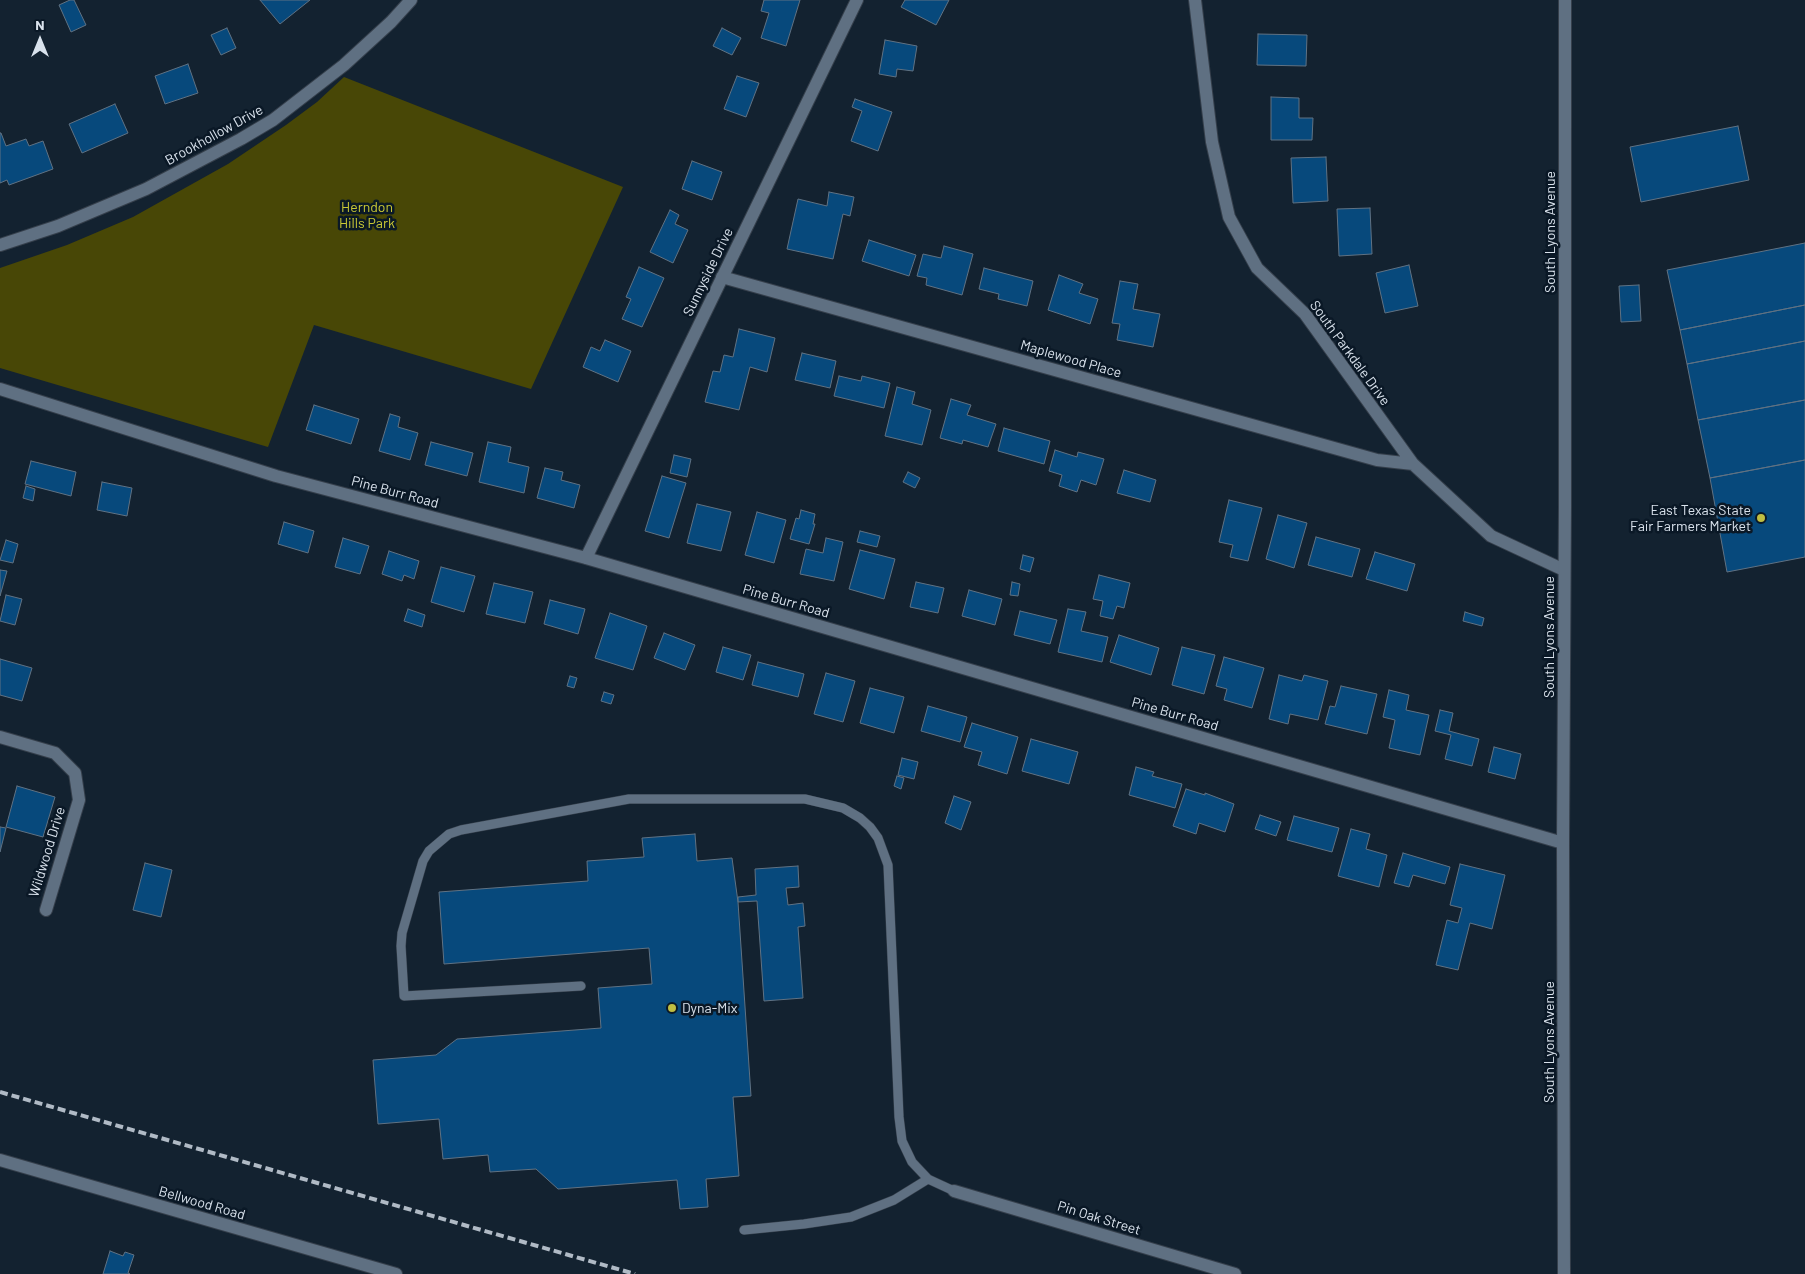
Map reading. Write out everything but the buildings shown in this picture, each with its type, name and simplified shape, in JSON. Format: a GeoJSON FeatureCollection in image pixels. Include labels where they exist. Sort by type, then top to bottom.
{"type":"FeatureCollection","features":[{"type":"Feature","properties":{"kind":"street","name":"Brookhollow Drive"},"geometry":{"type":"LineString","coordinates":[[0,245],[58,226],[146,189],[273,120],[344,65],[391,22],[411,0]]}},
{"type":"Feature","properties":{"kind":"street","name":"Sunnyside Drive"},"geometry":{"type":"LineString","coordinates":[[586,558],[857,0]]}},
{"type":"Feature","properties":{"kind":"street","name":"South Parkdale Drive"},"geometry":{"type":"LineString","coordinates":[[1195,0],[1212,142],[1229,217],[1257,268],[1305,314],[1413,464],[1491,536],[1564,570]]}},
{"type":"Feature","properties":{"kind":"street","name":"South Lyons Avenue"},"geometry":{"type":"LineString","coordinates":[[1564,1274],[1565,0]]}},
{"type":"Feature","properties":{"kind":"street","name":"Maplewood Place"},"geometry":{"type":"LineString","coordinates":[[722,277],[1377,460],[1413,464]]}},
{"type":"Feature","properties":{"kind":"street","name":"Pine Burr Road"},"geometry":{"type":"LineString","coordinates":[[0,389],[276,476],[586,558],[1563,843]]}},
{"type":"Feature","properties":{"kind":"street","name":"Wildwood Drive"},"geometry":{"type":"LineString","coordinates":[[0,737],[55,753],[75,773],[79,800],[46,910]]}},
{"type":"Feature","properties":{"kind":"street","name":"Bellwood Road"},"geometry":{"type":"LineString","coordinates":[[0,1160],[396,1274]]}},
{"type":"Feature","properties":{"kind":"street","name":"Pin Oak Street"},"geometry":{"type":"LineString","coordinates":[[954,1190],[1235,1274]]}},
{"type":"Feature","properties":{"kind":"lane"},"geometry":{"type":"LineString","coordinates":[[581,986],[404,996],[402,933],[423,861],[429,852],[449,834],[461,830],[617,800],[805,800],[843,808],[860,818],[870,827],[878,838],[888,865],[902,1141],[912,1162],[928,1178],[954,1190]]}},
{"type":"Feature","properties":{"kind":"lane"},"geometry":{"type":"LineString","coordinates":[[744,1230],[804,1224],[851,1216],[894,1200],[928,1178]]}},
{"type":"Feature","properties":{"kind":"green space","name":"Herndon Hills Park"},"geometry":{"type":"Polygon","coordinates":[[[344,77],[623,187],[531,389],[314,325],[268,447],[0,368],[0,268],[67,245],[133,217],[228,164],[317,102],[344,77]]]}},
{"type":"Feature","properties":{"kind":"railway"},"geometry":{"type":"LineString","coordinates":[[0,1092],[635,1274]]}},
{"type":"Feature","properties":{"kind":"place","name":"East Texas State Fair Farmers Market"},"geometry":{"type":"Point","coordinates":[1761,518]}},
{"type":"Feature","properties":{"kind":"place","name":"Dyna-Mix"},"geometry":{"type":"Point","coordinates":[672,1008]}}]}
